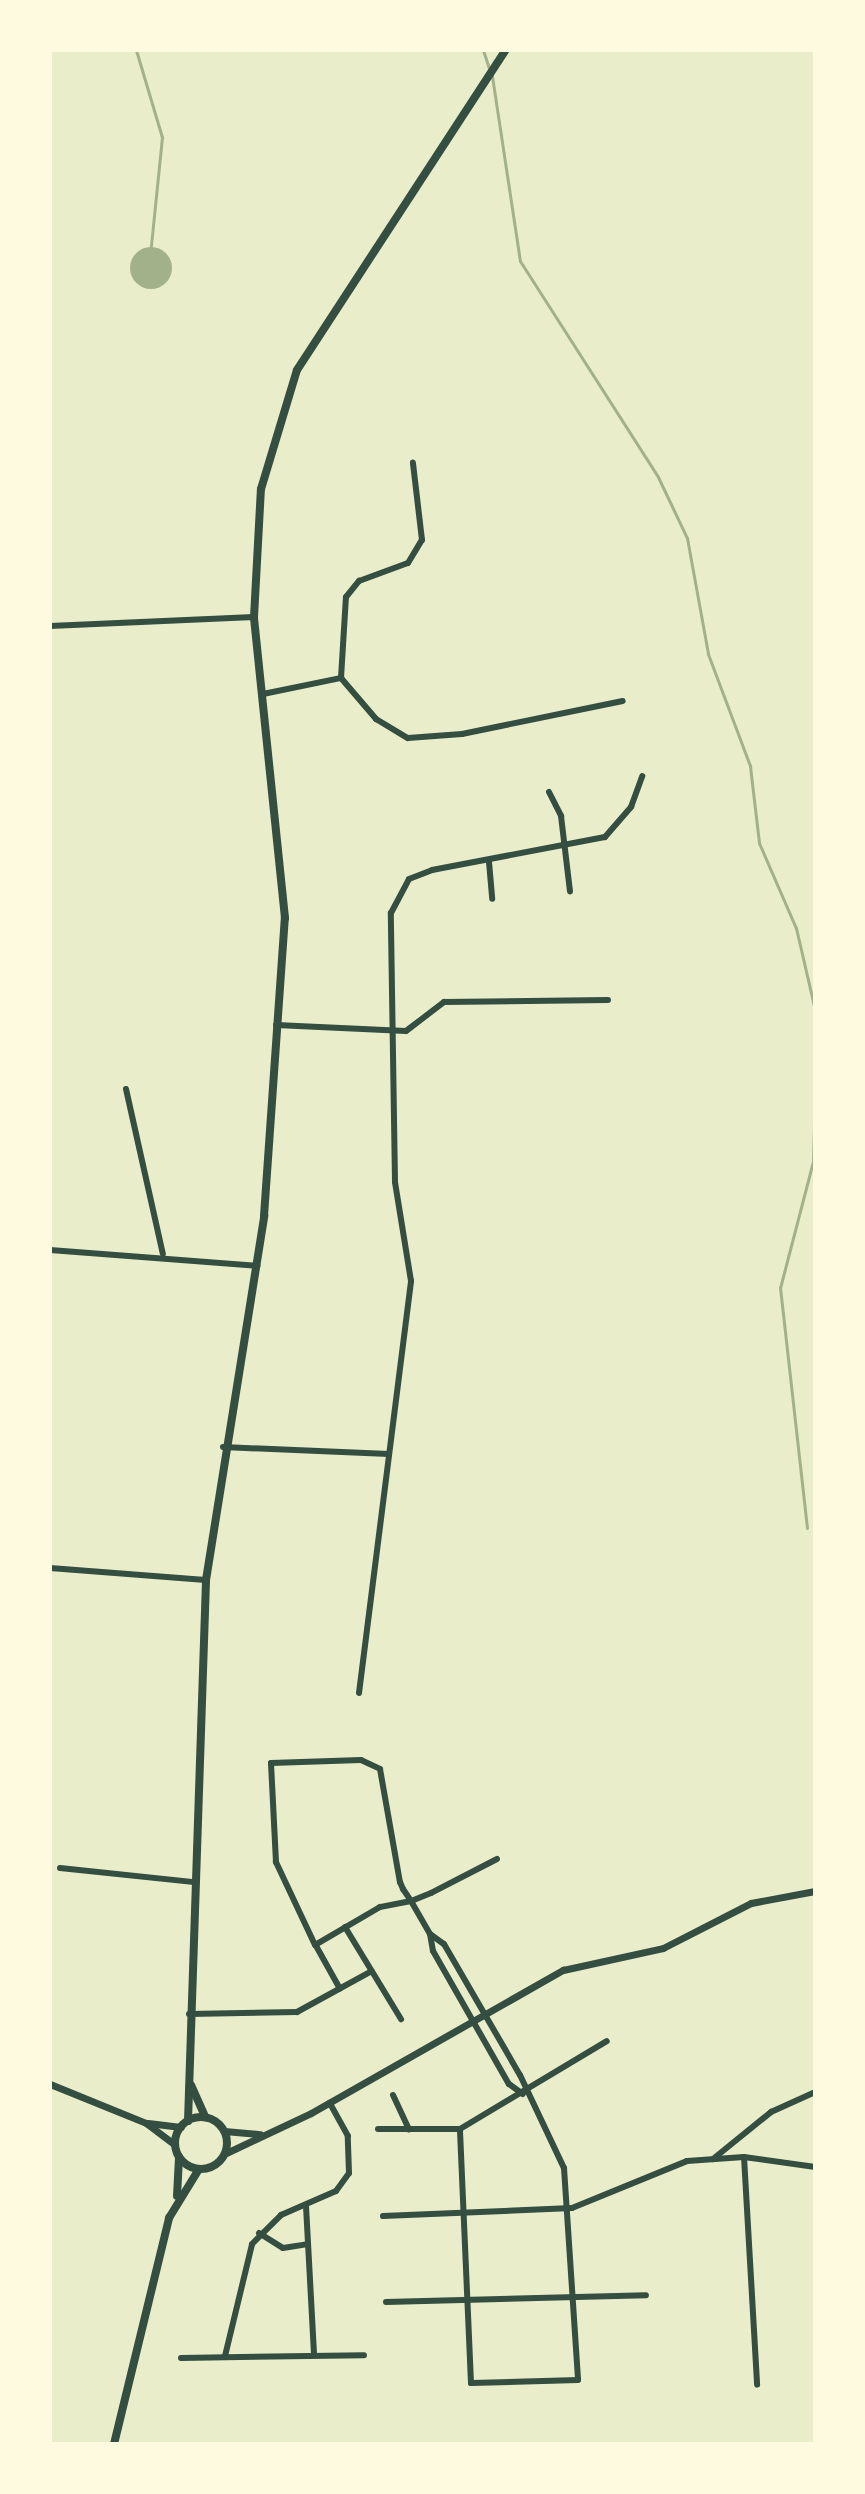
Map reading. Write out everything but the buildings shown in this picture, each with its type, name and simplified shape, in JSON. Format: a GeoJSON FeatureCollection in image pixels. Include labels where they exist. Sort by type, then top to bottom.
{"type":"FeatureCollection","features":[{"type":"Feature","properties":{"kind":"main road"},"geometry":{"type":"LineString","coordinates":[[114,2444],[177,2198],[179,2156],[175,2145],[184,2124],[189,2080],[206,1580],[223,1447],[257,1266],[276,1025],[285,864],[254,617],[266,462],[297,370],[506,50]]}},
{"type":"Feature","properties":{"kind":"main road"},"geometry":{"type":"LineString","coordinates":[[177,2198],[199,2169],[224,2154],[224,2131],[205,2117],[189,2080]]}},
{"type":"Feature","properties":{"kind":"main road"},"geometry":{"type":"LineString","coordinates":[[184,2124],[205,2117]]}},
{"type":"Feature","properties":{"kind":"main road"},"geometry":{"type":"LineString","coordinates":[[179,2156],[199,2169]]}},
{"type":"Feature","properties":{"kind":"street"},"geometry":{"type":"LineString","coordinates":[[413,463],[422,540],[408,563],[359,581],[346,597],[341,678],[376,719],[408,738],[462,734],[623,701]]}},
{"type":"Feature","properties":{"kind":"street"},"geometry":{"type":"LineString","coordinates":[[50,626],[254,617]]}},
{"type":"Feature","properties":{"kind":"street"},"geometry":{"type":"LineString","coordinates":[[263,694],[341,678]]}},
{"type":"Feature","properties":{"kind":"street"},"geometry":{"type":"LineString","coordinates":[[359,1693],[411,1281],[395,1182],[391,913],[400,890],[432,870],[567,850],[616,828],[642,776]]}},
{"type":"Feature","properties":{"kind":"street"},"geometry":{"type":"LineString","coordinates":[[549,792],[567,850],[570,891]]}},
{"type":"Feature","properties":{"kind":"street"},"geometry":{"type":"LineString","coordinates":[[489,862],[492,899]]}},
{"type":"Feature","properties":{"kind":"street"},"geometry":{"type":"LineString","coordinates":[[276,1025],[406,1031],[444,1002],[608,1000]]}},
{"type":"Feature","properties":{"kind":"street"},"geometry":{"type":"LineString","coordinates":[[126,1089],[163,1254]]}},
{"type":"Feature","properties":{"kind":"street"},"geometry":{"type":"LineString","coordinates":[[50,1250],[163,1254],[257,1266]]}},
{"type":"Feature","properties":{"kind":"street"},"geometry":{"type":"LineString","coordinates":[[223,1447],[389,1454]]}},
{"type":"Feature","properties":{"kind":"street"},"geometry":{"type":"LineString","coordinates":[[50,1568],[206,1580]]}},
{"type":"Feature","properties":{"kind":"street"},"geometry":{"type":"LineString","coordinates":[[340,1989],[276,1862],[271,1763],[361,1760],[378,1767],[393,1859],[411,1901],[496,2061],[523,2094]]}},
{"type":"Feature","properties":{"kind":"street"},"geometry":{"type":"LineString","coordinates":[[315,1944],[345,1927],[411,1901],[497,1859]]}},
{"type":"Feature","properties":{"kind":"street"},"geometry":{"type":"LineString","coordinates":[[60,1868],[194,1882]]}},
{"type":"Feature","properties":{"kind":"street"},"geometry":{"type":"LineString","coordinates":[[224,2154],[330,2103],[471,2017],[563,1970],[663,1948],[751,1903],[815,1891]]}},
{"type":"Feature","properties":{"kind":"street"},"geometry":{"type":"LineString","coordinates":[[345,1927],[401,2019]]}},
{"type":"Feature","properties":{"kind":"street"},"geometry":{"type":"LineString","coordinates":[[430,1934],[444,1944],[508,2054],[523,2094],[564,2168],[572,2208],[578,2380],[471,2383],[460,2129]]}},
{"type":"Feature","properties":{"kind":"street"},"geometry":{"type":"LineString","coordinates":[[189,2014],[297,2012],[372,1971]]}},
{"type":"Feature","properties":{"kind":"street"},"geometry":{"type":"LineString","coordinates":[[378,2129],[460,2129],[607,2041]]}},
{"type":"Feature","properties":{"kind":"street"},"geometry":{"type":"LineString","coordinates":[[496,2061],[508,2054]]}},
{"type":"Feature","properties":{"kind":"street"},"geometry":{"type":"LineString","coordinates":[[50,2084],[146,2123],[175,2145]]}},
{"type":"Feature","properties":{"kind":"street"},"geometry":{"type":"LineString","coordinates":[[713,2159],[771,2112],[815,2092]]}},
{"type":"Feature","properties":{"kind":"street"},"geometry":{"type":"LineString","coordinates":[[393,2095],[409,2129]]}},
{"type":"Feature","properties":{"kind":"street"},"geometry":{"type":"LineString","coordinates":[[225,2356],[259,2233],[344,2183],[352,2161],[330,2103]]}},
{"type":"Feature","properties":{"kind":"street"},"geometry":{"type":"LineString","coordinates":[[146,2123],[184,2124]]}},
{"type":"Feature","properties":{"kind":"street"},"geometry":{"type":"LineString","coordinates":[[224,2131],[262,2135]]}},
{"type":"Feature","properties":{"kind":"street"},"geometry":{"type":"LineString","coordinates":[[744,2157],[757,2385]]}},
{"type":"Feature","properties":{"kind":"street"},"geometry":{"type":"LineString","coordinates":[[383,2216],[572,2208],[665,2165],[713,2159],[744,2157],[815,2167]]}},
{"type":"Feature","properties":{"kind":"street"},"geometry":{"type":"LineString","coordinates":[[306,2206],[314,2355]]}},
{"type":"Feature","properties":{"kind":"street"},"geometry":{"type":"LineString","coordinates":[[259,2233],[283,2248],[308,2244]]}},
{"type":"Feature","properties":{"kind":"street"},"geometry":{"type":"LineString","coordinates":[[386,2302],[646,2295]]}},
{"type":"Feature","properties":{"kind":"street"},"geometry":{"type":"LineString","coordinates":[[181,2358],[364,2355]]}},
{"type":"Feature","properties":{"kind":"shaded area"},"geometry":{"type":"Polygon","coordinates":[[[151,247],[166,253],[172,268],[166,283],[151,289],[136,283],[130,268],[136,253],[151,247]]]}},
{"type":"Feature","properties":{"kind":"waterway"},"geometry":{"type":"LineString","coordinates":[[136,50],[162,137],[151,246]]}},
{"type":"Feature","properties":{"kind":"waterway"},"geometry":{"type":"LineString","coordinates":[[483,50],[489,69]]}},
{"type":"Feature","properties":{"kind":"waterway"},"geometry":{"type":"LineString","coordinates":[[492,76],[520,261],[658,477],[687,538],[708,654],[750,766],[759,843],[796,928],[815,1010]]}},
{"type":"Feature","properties":{"kind":"waterway"},"geometry":{"type":"LineString","coordinates":[[807,1528],[780,1288],[813,1161],[815,1088]]}}]}
